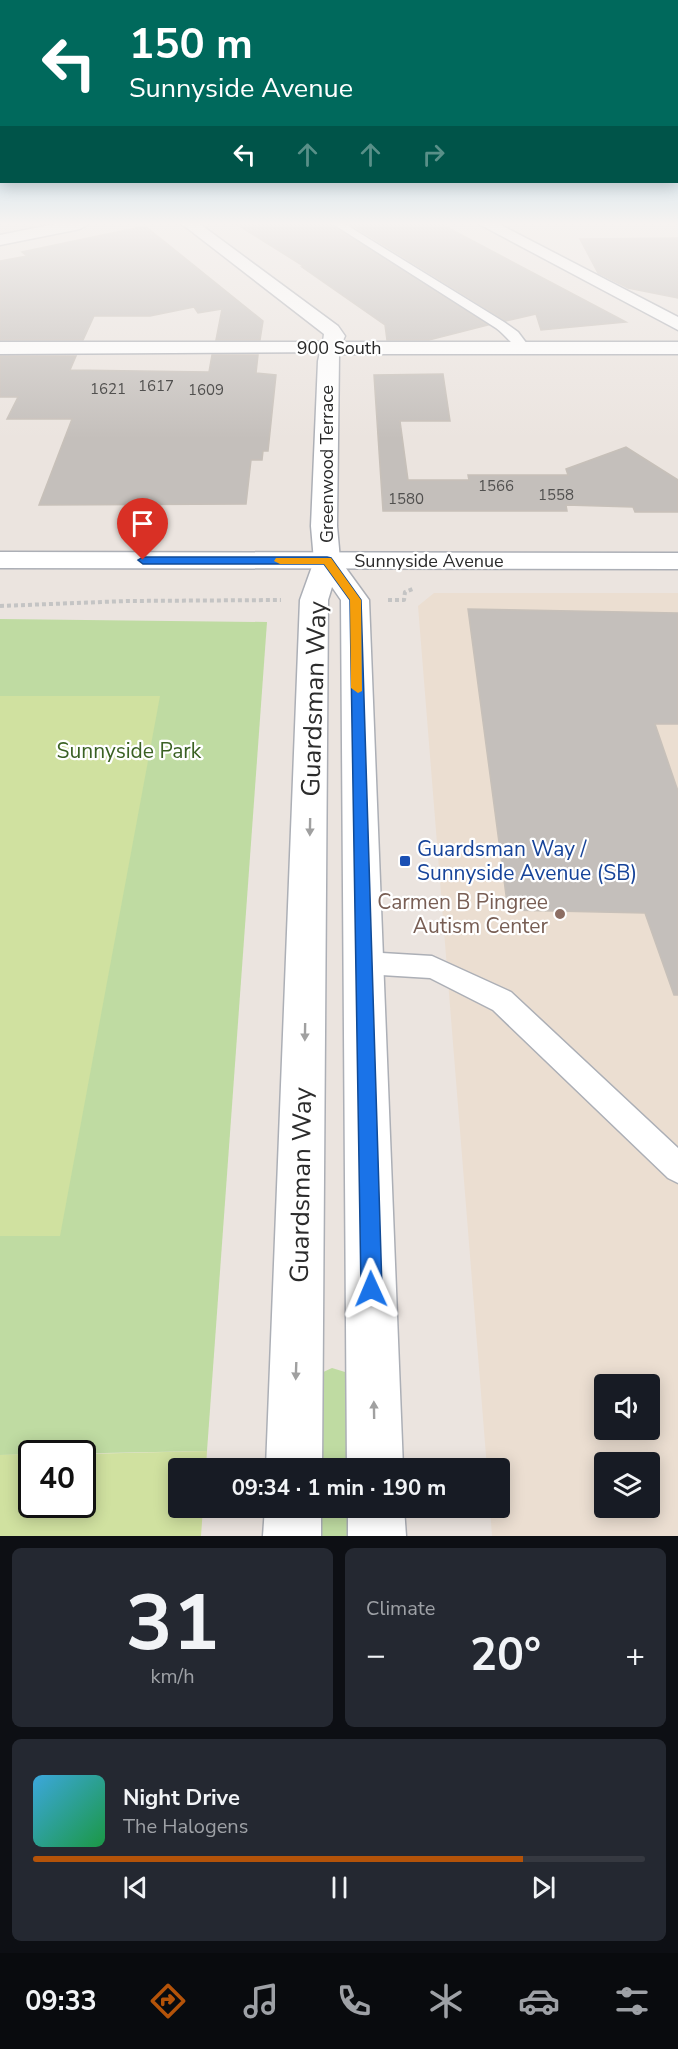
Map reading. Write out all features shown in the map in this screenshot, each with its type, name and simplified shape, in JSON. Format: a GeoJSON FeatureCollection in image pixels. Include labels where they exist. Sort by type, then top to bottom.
{"type":"FeatureCollection","features":[{"type":"Feature","properties":{"kind":"street","name":"Greenwood Terrace"},"geometry":{"type":"LineString","coordinates":[[286,296],[332,330],[335,336],[328,361],[324,526],[327,561]]}},
{"type":"Feature","properties":{"kind":"street"},"geometry":{"type":"LineString","coordinates":[[624,296],[678,324]]}},
{"type":"Feature","properties":{"kind":"street","name":"900 South"},"geometry":{"type":"LineString","coordinates":[[0,348],[678,348]]}},
{"type":"Feature","properties":{"kind":"street","name":"Sunnyside Avenue"},"geometry":{"type":"LineString","coordinates":[[0,560],[678,561]]}},
{"type":"Feature","properties":{"kind":"street","name":"Guardsman Way"},"geometry":{"type":"LineString","coordinates":[[327,561],[356,600],[375,1458]]}},
{"type":"Feature","properties":{"kind":"street","name":"Guardsman Way"},"geometry":{"type":"LineString","coordinates":[[294,1458],[314,600],[327,561]]}},
{"type":"Feature","properties":{"kind":"street"},"geometry":{"type":"LineString","coordinates":[[292,1536],[293,1518]]}},
{"type":"Feature","properties":{"kind":"street"},"geometry":{"type":"LineString","coordinates":[[376,1518],[377,1536]]}},
{"type":"Feature","properties":{"kind":"lane"},"geometry":{"type":"LineString","coordinates":[[453,296],[514,335],[524,348]]}},
{"type":"Feature","properties":{"kind":"lane"},"geometry":{"type":"LineString","coordinates":[[365,963],[432,967],[502,1001],[678,1168]]}},
{"type":"Feature","properties":{"kind":"path"},"geometry":{"type":"LineString","coordinates":[[0,606],[128,601],[281,600]]}},
{"type":"Feature","properties":{"kind":"path"},"geometry":{"type":"LineString","coordinates":[[385,600],[404,600]]}},
{"type":"Feature","properties":{"kind":"shaded area","name":"Carmen B Pingree Autism Center"},"geometry":{"type":"Polygon","coordinates":[[[434,593],[678,593],[678,1536],[492,1536],[491,1518],[510,1518],[510,1458],[486,1458],[418,606],[434,593]]]}},
{"type":"Feature","properties":{"kind":"green space","name":"Sunnyside Park"},"geometry":{"type":"Polygon","coordinates":[[[0,619],[267,622],[207,1451],[96,1453],[96,1440],[18,1440],[18,1455],[0,1455],[0,619]]]}},
{"type":"Feature","properties":{"kind":"green space"},"geometry":{"type":"Polygon","coordinates":[[[0,696],[160,696],[60,1236],[0,1236],[0,696]]]}},
{"type":"Feature","properties":{"kind":"green space"},"geometry":{"type":"Polygon","coordinates":[[[332,1368],[345,1372],[354,1385],[355,1458],[310,1458],[311,1412],[319,1374],[332,1368]]]}},
{"type":"Feature","properties":{"kind":"green space"},"geometry":{"type":"Polygon","coordinates":[[[207,1451],[207,1458],[168,1458],[168,1518],[202,1518],[201,1536],[0,1536],[0,1455],[18,1454],[18,1518],[96,1518],[96,1454],[207,1451]]]}},
{"type":"Feature","properties":{"kind":"green space"},"geometry":{"type":"Polygon","coordinates":[[[309,1518],[356,1518],[356,1536],[308,1536],[309,1518]]]}},
{"type":"Feature","properties":{"kind":"building"},"geometry":{"type":"Polygon","coordinates":[[[0,296],[232,296],[263,321],[260,340],[216,340],[222,309],[198,313],[194,307],[150,316],[94,316],[83,340],[0,340],[0,296]]]}},
{"type":"Feature","properties":{"kind":"building"},"geometry":{"type":"Polygon","coordinates":[[[343,296],[442,296],[488,325],[429,340],[387,340],[385,325],[343,296]]]}},
{"type":"Feature","properties":{"kind":"building"},"geometry":{"type":"Polygon","coordinates":[[[465,296],[576,296],[626,322],[541,330],[536,314],[506,321],[465,296]]]}},
{"type":"Feature","properties":{"kind":"building"},"geometry":{"type":"Polygon","coordinates":[[[212,355],[258,355],[256,373],[276,375],[268,451],[263,451],[262,460],[251,460],[246,504],[39,505],[72,419],[7,419],[18,397],[0,397],[0,356],[76,356],[70,370],[209,372],[212,355]]]}},
{"type":"Feature","properties":{"kind":"building"},"geometry":{"type":"Polygon","coordinates":[[[443,374],[450,421],[400,421],[408,480],[469,480],[468,475],[568,475],[566,469],[626,447],[678,480],[678,512],[635,512],[633,507],[566,505],[567,511],[383,511],[374,375],[443,374]]]}},
{"type":"Feature","properties":{"kind":"building"},"geometry":{"type":"Polygon","coordinates":[[[468,609],[678,613],[678,724],[655,724],[678,791],[678,995],[674,995],[645,913],[508,910],[468,609]]]}},
{"type":"Feature","properties":{"kind":"slow traffic"},"geometry":{"type":"LineString","coordinates":[[280,561],[327,561],[356,600],[358,688]]}},
{"type":"Feature","properties":{"kind":"place","name":"Guardsman Way / Sunnyside Avenue (SB)"},"geometry":{"type":"Point","coordinates":[405,861]}},
{"type":"Feature","properties":{"kind":"place","name":"Carmen B Pingree Autism Center"},"geometry":{"type":"Point","coordinates":[560,914]}},
{"type":"Feature","properties":{"kind":"route"},"geometry":{"type":"LineString","coordinates":[[143,560],[327,561],[356,600],[371,1289]]}}]}
